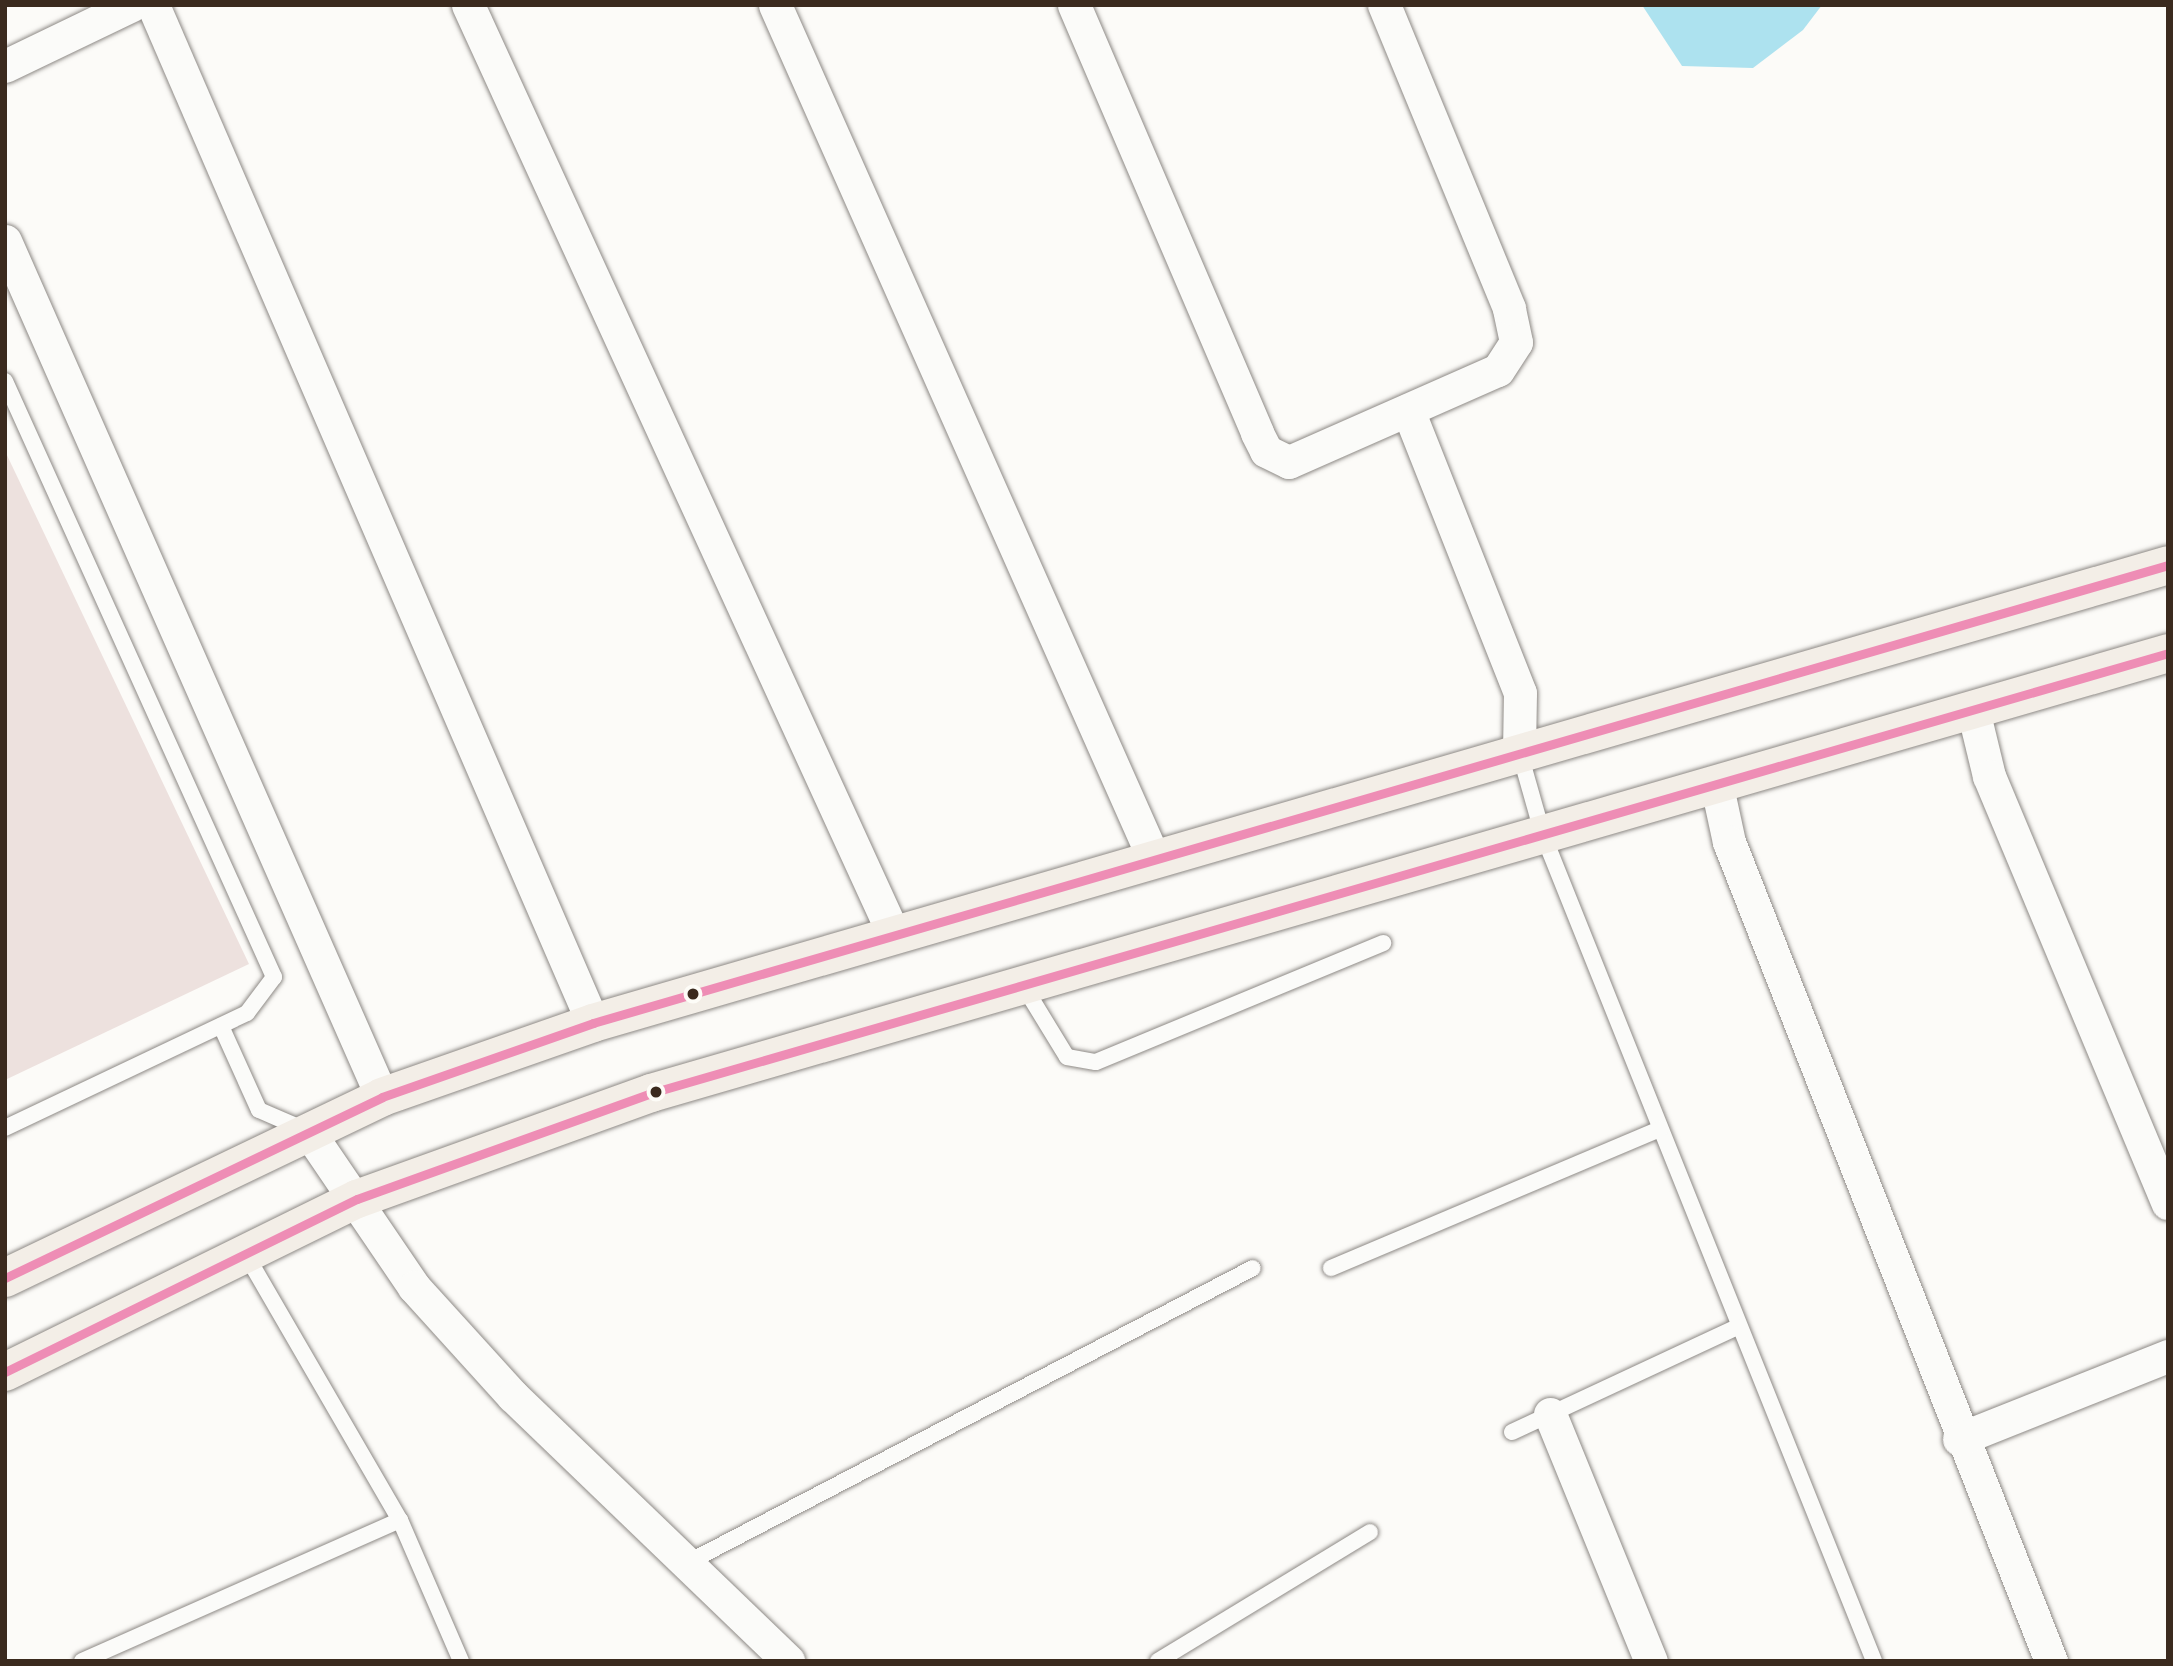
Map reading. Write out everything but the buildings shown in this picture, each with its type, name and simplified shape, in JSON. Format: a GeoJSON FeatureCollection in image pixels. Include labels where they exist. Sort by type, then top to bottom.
{"type":"FeatureCollection","features":[{"type":"Feature","properties":{"kind":"main road"},"geometry":{"type":"LineString","coordinates":[[5,1278],[382,1097],[593,1023],[1519,751],[2168,565]]}},
{"type":"Feature","properties":{"kind":"main road"},"geometry":{"type":"LineString","coordinates":[[5,1372],[357,1199],[651,1093],[1542,832],[2168,653]]}},
{"type":"Feature","properties":{"kind":"street"},"geometry":{"type":"LineString","coordinates":[[5,66],[132,5]]}},
{"type":"Feature","properties":{"kind":"street"},"geometry":{"type":"LineString","coordinates":[[153,5],[593,1023]]}},
{"type":"Feature","properties":{"kind":"street"},"geometry":{"type":"LineString","coordinates":[[468,5],[894,935]]}},
{"type":"Feature","properties":{"kind":"street"},"geometry":{"type":"LineString","coordinates":[[775,5],[1154,859]]}},
{"type":"Feature","properties":{"kind":"street"},"geometry":{"type":"LineString","coordinates":[[1074,5],[1266,451],[1289,462],[1498,370],[1516,342],[1509,308],[1384,5]]}},
{"type":"Feature","properties":{"kind":"street"},"geometry":{"type":"LineString","coordinates":[[5,241],[382,1097]]}},
{"type":"Feature","properties":{"kind":"street"},"geometry":{"type":"LineString","coordinates":[[1408,410],[1520,693],[1519,751]]}},
{"type":"Feature","properties":{"kind":"street"},"geometry":{"type":"LineString","coordinates":[[1973,710],[1989,776],[2168,1203]]}},
{"type":"Feature","properties":{"kind":"street"},"geometry":{"type":"LineString","coordinates":[[1716,782],[1729,842],[1959,1439],[2050,1661]]}},
{"type":"Feature","properties":{"kind":"street"},"geometry":{"type":"LineString","coordinates":[[307,1131],[357,1199],[414,1287],[513,1396],[788,1661]]}},
{"type":"Feature","properties":{"kind":"street"},"geometry":{"type":"LineString","coordinates":[[1959,1439],[2168,1356]]}},
{"type":"Feature","properties":{"kind":"street"},"geometry":{"type":"LineString","coordinates":[[1550,1414],[1651,1661]]}},
{"type":"Feature","properties":{"kind":"lane"},"geometry":{"type":"LineString","coordinates":[[5,381],[274,977],[247,1013],[5,1128]]}},
{"type":"Feature","properties":{"kind":"lane"},"geometry":{"type":"LineString","coordinates":[[1519,751],[1542,832],[1737,1327],[1874,1661]]}},
{"type":"Feature","properties":{"kind":"lane"},"geometry":{"type":"LineString","coordinates":[[1023,985],[1067,1057],[1096,1062],[1384,943]]}},
{"type":"Feature","properties":{"kind":"lane"},"geometry":{"type":"LineString","coordinates":[[221,1026],[259,1110],[307,1131]]}},
{"type":"Feature","properties":{"kind":"lane"},"geometry":{"type":"LineString","coordinates":[[1331,1268],[1660,1129]]}},
{"type":"Feature","properties":{"kind":"lane"},"geometry":{"type":"LineString","coordinates":[[244,1253],[400,1520],[461,1661]]}},
{"type":"Feature","properties":{"kind":"lane"},"geometry":{"type":"LineString","coordinates":[[685,1564],[1253,1268]]}},
{"type":"Feature","properties":{"kind":"lane"},"geometry":{"type":"LineString","coordinates":[[1512,1432],[1737,1327]]}},
{"type":"Feature","properties":{"kind":"lane"},"geometry":{"type":"LineString","coordinates":[[82,1661],[400,1520]]}},
{"type":"Feature","properties":{"kind":"lane"},"geometry":{"type":"LineString","coordinates":[[1158,1661],[1370,1532]]}},
{"type":"Feature","properties":{"kind":"water"},"geometry":{"type":"Polygon","coordinates":[[[1642,5],[1822,5],[1803,30],[1753,68],[1682,66],[1642,5]]]}},
{"type":"Feature","properties":{"kind":"transit line"},"geometry":{"type":"LineString","coordinates":[[5,1278],[382,1097],[593,1023],[2168,565]]}},
{"type":"Feature","properties":{"kind":"transit line"},"geometry":{"type":"LineString","coordinates":[[5,1372],[357,1199],[651,1093],[2168,653]]}}]}
